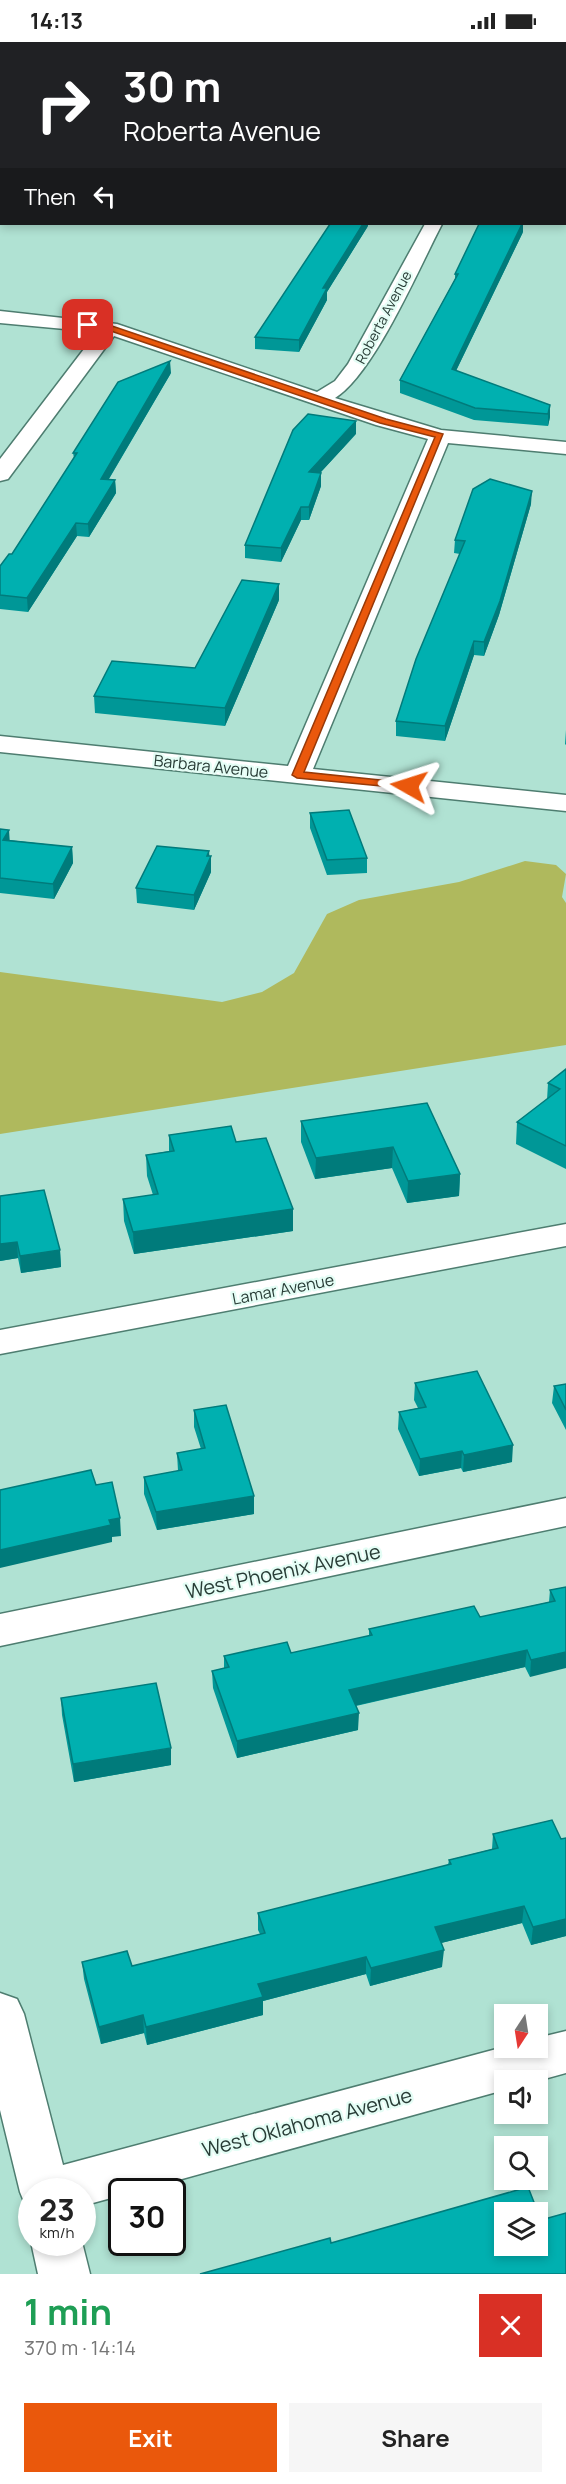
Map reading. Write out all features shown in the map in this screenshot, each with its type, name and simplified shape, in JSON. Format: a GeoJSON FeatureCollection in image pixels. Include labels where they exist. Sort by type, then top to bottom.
{"type":"FeatureCollection","features":[{"type":"Feature","properties":{"kind":"street","name":"Roberta Avenue"},"geometry":{"type":"LineString","coordinates":[[319,399],[342,385],[357,366],[432,225]]}},
{"type":"Feature","properties":{"kind":"street"},"geometry":{"type":"LineString","coordinates":[[0,317],[110,328],[383,421],[440,436],[566,448]]}},
{"type":"Feature","properties":{"kind":"street"},"geometry":{"type":"LineString","coordinates":[[0,474],[110,328]]}},
{"type":"Feature","properties":{"kind":"street"},"geometry":{"type":"LineString","coordinates":[[297,775],[440,436]]}},
{"type":"Feature","properties":{"kind":"street","name":"Barbara Avenue"},"geometry":{"type":"LineString","coordinates":[[0,744],[566,803]]}},
{"type":"Feature","properties":{"kind":"street","name":"Lamar Avenue"},"geometry":{"type":"LineString","coordinates":[[0,1342],[566,1235]]}},
{"type":"Feature","properties":{"kind":"street","name":"West Phoenix Avenue"},"geometry":{"type":"LineString","coordinates":[[0,1630],[566,1512]]}},
{"type":"Feature","properties":{"kind":"street"},"geometry":{"type":"LineString","coordinates":[[0,2014],[42,2178]]}},
{"type":"Feature","properties":{"kind":"street","name":"West Oklahoma Avenue"},"geometry":{"type":"LineString","coordinates":[[96,2179],[566,2052]]}},
{"type":"Feature","properties":{"kind":"street"},"geometry":{"type":"LineString","coordinates":[[60,2256],[64,2274]]}},
{"type":"Feature","properties":{"kind":"shaded area"},"geometry":{"type":"Polygon","coordinates":[[[525,861],[556,865],[566,874],[562,897],[566,903],[566,1045],[0,1134],[0,972],[222,1002],[262,992],[294,973],[327,914],[359,900],[459,882],[525,861]]]}},
{"type":"Feature","properties":{"kind":"building"},"geometry":{"type":"Polygon","coordinates":[[[329,225],[362,225],[323,288],[327,288],[299,340],[255,337],[329,225]]]}},
{"type":"Feature","properties":{"kind":"building"},"geometry":{"type":"Polygon","coordinates":[[[479,225],[522,225],[452,369],[550,405],[548,414],[475,408],[400,380],[458,274],[455,274],[479,225]]]}},
{"type":"Feature","properties":{"kind":"building"},"geometry":{"type":"Polygon","coordinates":[[[170,361],[101,479],[115,480],[88,524],[76,523],[27,598],[0,595],[0,566],[9,554],[12,554],[77,453],[73,453],[118,382],[170,361]]]}},
{"type":"Feature","properties":{"kind":"building"},"geometry":{"type":"Polygon","coordinates":[[[308,414],[356,421],[309,472],[321,473],[309,507],[301,507],[281,548],[245,545],[293,430],[308,414]]]}},
{"type":"Feature","properties":{"kind":"building"},"geometry":{"type":"Polygon","coordinates":[[[490,479],[532,491],[500,601],[484,642],[474,641],[445,726],[396,721],[416,659],[465,541],[455,540],[473,489],[490,479]]]}},
{"type":"Feature","properties":{"kind":"building"},"geometry":{"type":"Polygon","coordinates":[[[242,580],[279,584],[225,708],[94,696],[112,661],[195,668],[242,580]]]}},
{"type":"Feature","properties":{"kind":"building"},"geometry":{"type":"Polygon","coordinates":[[[349,810],[367,858],[327,860],[310,813],[349,810]]]}},
{"type":"Feature","properties":{"kind":"building"},"geometry":{"type":"Polygon","coordinates":[[[0,829],[9,830],[3,840],[72,847],[53,884],[0,878],[0,829]]]}},
{"type":"Feature","properties":{"kind":"building"},"geometry":{"type":"Polygon","coordinates":[[[157,846],[209,851],[207,856],[211,856],[194,895],[136,888],[157,846]]]}},
{"type":"Feature","properties":{"kind":"building"},"geometry":{"type":"Polygon","coordinates":[[[566,1069],[566,1146],[517,1122],[560,1089],[548,1083],[566,1069]]]}},
{"type":"Feature","properties":{"kind":"building"},"geometry":{"type":"Polygon","coordinates":[[[427,1103],[460,1174],[408,1181],[393,1147],[316,1158],[301,1121],[427,1103]]]}},
{"type":"Feature","properties":{"kind":"building"},"geometry":{"type":"Polygon","coordinates":[[[231,1126],[236,1142],[266,1138],[293,1209],[133,1232],[123,1199],[158,1194],[146,1155],[174,1151],[169,1135],[231,1126]]]}},
{"type":"Feature","properties":{"kind":"building"},"geometry":{"type":"Polygon","coordinates":[[[44,1190],[60,1250],[20,1256],[17,1242],[0,1244],[0,1196],[44,1190]]]}},
{"type":"Feature","properties":{"kind":"building"},"geometry":{"type":"Polygon","coordinates":[[[477,1371],[513,1445],[464,1455],[462,1451],[420,1459],[399,1412],[426,1407],[415,1383],[477,1371]]]}},
{"type":"Feature","properties":{"kind":"building"},"geometry":{"type":"Polygon","coordinates":[[[566,1384],[566,1410],[554,1386],[566,1384]]]}},
{"type":"Feature","properties":{"kind":"building"},"geometry":{"type":"Polygon","coordinates":[[[226,1405],[254,1496],[156,1512],[144,1477],[182,1470],[177,1453],[205,1448],[194,1410],[226,1405]]]}},
{"type":"Feature","properties":{"kind":"building"},"geometry":{"type":"Polygon","coordinates":[[[91,1470],[96,1485],[112,1482],[120,1518],[109,1520],[111,1525],[0,1550],[0,1490],[91,1470]]]}},
{"type":"Feature","properties":{"kind":"building"},"geometry":{"type":"Polygon","coordinates":[[[566,1587],[566,1652],[531,1660],[527,1650],[349,1690],[359,1713],[237,1741],[212,1671],[229,1667],[224,1656],[287,1642],[291,1653],[372,1635],[369,1629],[474,1606],[480,1617],[555,1601],[550,1590],[566,1587]]]}},
{"type":"Feature","properties":{"kind":"building"},"geometry":{"type":"Polygon","coordinates":[[[156,1683],[171,1748],[73,1764],[61,1698],[156,1683]]]}},
{"type":"Feature","properties":{"kind":"building"},"geometry":{"type":"Polygon","coordinates":[[[552,1820],[561,1839],[566,1838],[566,1919],[533,1927],[524,1906],[435,1927],[444,1950],[371,1968],[366,1957],[258,1984],[263,1997],[146,2027],[143,2015],[99,2027],[82,1962],[127,1951],[132,1966],[265,1933],[258,1913],[451,1864],[449,1860],[498,1848],[493,1834],[552,1820]]]}},
{"type":"Feature","properties":{"kind":"building"},"geometry":{"type":"Polygon","coordinates":[[[517,2190],[529,2190],[534,2202],[494,2202],[494,2256],[548,2256],[548,2218],[566,2213],[566,2274],[200,2274],[330,2238],[331,2243],[517,2190]]]}},
{"type":"Feature","properties":{"kind":"route"},"geometry":{"type":"LineString","coordinates":[[88,325],[110,328],[383,421],[440,436],[297,775],[409,786]]}}]}
